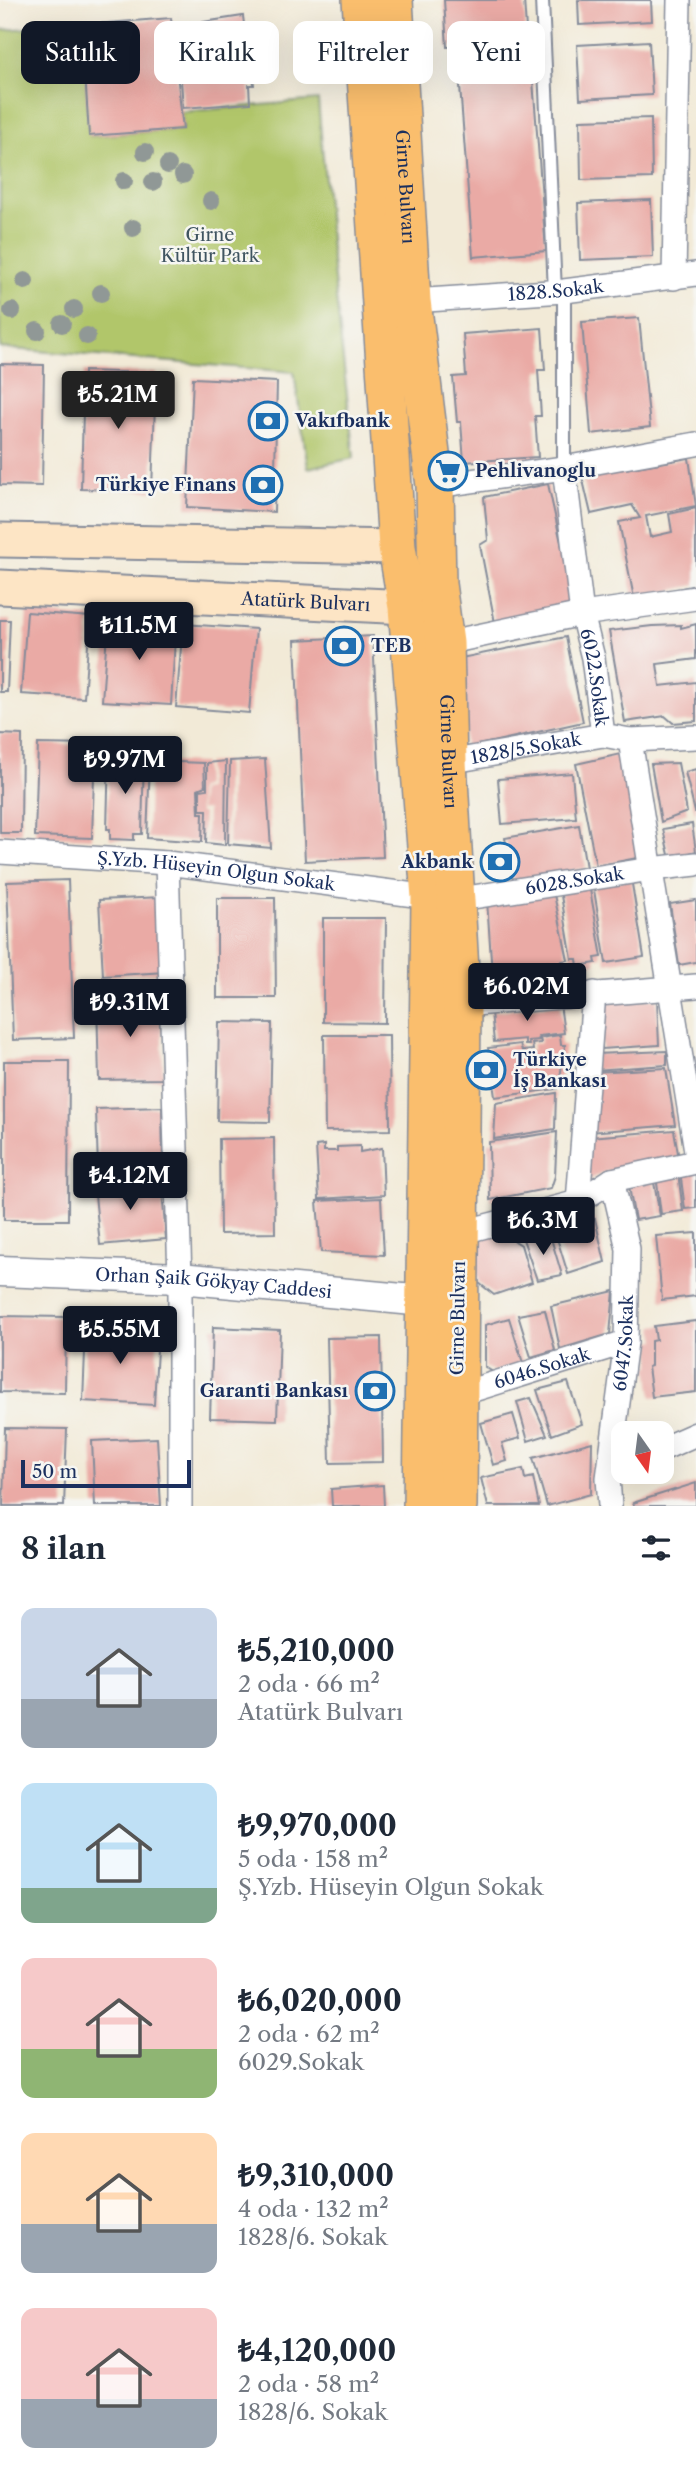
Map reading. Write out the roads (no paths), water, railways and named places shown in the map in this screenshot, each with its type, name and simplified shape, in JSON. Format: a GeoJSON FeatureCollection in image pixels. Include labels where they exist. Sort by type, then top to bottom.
{"type":"FeatureCollection","features":[{"type":"Feature","properties":{"kind":"main road","name":"Girne Bulvarı"},"geometry":{"type":"LineString","coordinates":[[361,0],[397,547],[407,607],[442,898],[462,1006],[458,1506]]}},
{"type":"Feature","properties":{"kind":"main road","name":"Girne Bulvarı"},"geometry":{"type":"LineString","coordinates":[[394,0],[412,301],[435,486],[437,584],[445,643],[447,762],[455,875],[442,898],[424,1301],[427,1498]]}},
{"type":"Feature","properties":{"kind":"main road"},"geometry":{"type":"LineString","coordinates":[[0,540],[397,547],[437,584],[407,607]]}},
{"type":"Feature","properties":{"kind":"main road","name":"Atatürk Bulvarı"},"geometry":{"type":"LineString","coordinates":[[0,587],[407,607]]}},
{"type":"Feature","properties":{"kind":"street"},"geometry":{"type":"LineString","coordinates":[[679,0],[688,30],[685,276]]}},
{"type":"Feature","properties":{"kind":"street","name":"1828.Sokak"},"geometry":{"type":"LineString","coordinates":[[412,301],[559,292],[685,276]]}},
{"type":"Feature","properties":{"kind":"street"},"geometry":{"type":"LineString","coordinates":[[435,486],[564,468],[696,443]]}},
{"type":"Feature","properties":{"kind":"street","name":"6022.Sokak"},"geometry":{"type":"LineString","coordinates":[[564,468],[583,614],[593,658],[603,735],[631,740],[696,1151]]}},
{"type":"Feature","properties":{"kind":"street"},"geometry":{"type":"LineString","coordinates":[[445,643],[583,614],[696,598]]}},
{"type":"Feature","properties":{"kind":"street","name":"1828/5.Sokak"},"geometry":{"type":"LineString","coordinates":[[447,762],[603,735]]}},
{"type":"Feature","properties":{"kind":"street"},"geometry":{"type":"LineString","coordinates":[[631,740],[696,737]]}},
{"type":"Feature","properties":{"kind":"street","name":"Ş.Yzb. Hüseyin Olgun Sokak"},"geometry":{"type":"LineString","coordinates":[[0,852],[167,863],[442,898]]}},
{"type":"Feature","properties":{"kind":"street"},"geometry":{"type":"LineString","coordinates":[[167,863],[180,1278],[180,1506]]}},
{"type":"Feature","properties":{"kind":"street","name":"6028.Sokak"},"geometry":{"type":"LineString","coordinates":[[442,898],[696,864]]}},
{"type":"Feature","properties":{"kind":"street"},"geometry":{"type":"LineString","coordinates":[[462,1006],[696,986]]}},
{"type":"Feature","properties":{"kind":"street"},"geometry":{"type":"LineString","coordinates":[[578,1202],[594,993]]}},
{"type":"Feature","properties":{"kind":"street"},"geometry":{"type":"LineString","coordinates":[[459,1233],[578,1202],[612,1180],[696,1162]]}},
{"type":"Feature","properties":{"kind":"street","name":"6047.Sokak"},"geometry":{"type":"LineString","coordinates":[[612,1180],[628,1249],[626,1342],[619,1421]]}},
{"type":"Feature","properties":{"kind":"street","name":"Orhan Şaik Gökyay Caddesi"},"geometry":{"type":"LineString","coordinates":[[0,1271],[180,1278],[424,1301]]}},
{"type":"Feature","properties":{"kind":"street","name":"6046.Sokak"},"geometry":{"type":"LineString","coordinates":[[457,1395],[626,1342]]}},
{"type":"Feature","properties":{"kind":"street"},"geometry":{"type":"LineString","coordinates":[[674,1444],[696,1434]]}},
{"type":"Feature","properties":{"kind":"street"},"geometry":{"type":"LineString","coordinates":[[601,1506],[611,1483]]}},
{"type":"Feature","properties":{"kind":"street","name":"6047.Sokak"},"geometry":{"type":"LineString","coordinates":[[610,1506],[613,1484]]}},
{"type":"Feature","properties":{"kind":"lane"},"geometry":{"type":"LineString","coordinates":[[542,0],[559,292],[564,468]]}},
{"type":"Feature","properties":{"kind":"place","name":"Vakıfbank"},"geometry":{"type":"Point","coordinates":[268,421]}},
{"type":"Feature","properties":{"kind":"place","name":"Pehlivanoglu"},"geometry":{"type":"Point","coordinates":[448,471]}},
{"type":"Feature","properties":{"kind":"place","name":"Türkiye Finans"},"geometry":{"type":"Point","coordinates":[263,485]}},
{"type":"Feature","properties":{"kind":"place","name":"TEB"},"geometry":{"type":"Point","coordinates":[344,646]}},
{"type":"Feature","properties":{"kind":"place","name":"Akbank"},"geometry":{"type":"Point","coordinates":[500,862]}},
{"type":"Feature","properties":{"kind":"place","name":"Türkiye İş Bankası"},"geometry":{"type":"Point","coordinates":[486,1070]}},
{"type":"Feature","properties":{"kind":"place","name":"Garanti Bankası"},"geometry":{"type":"Point","coordinates":[375,1391]}},
{"type":"Feature","properties":{"kind":"park label","name":"Girne Kültür Park"},"geometry":{"type":"Point","coordinates":[210,245]}}]}
